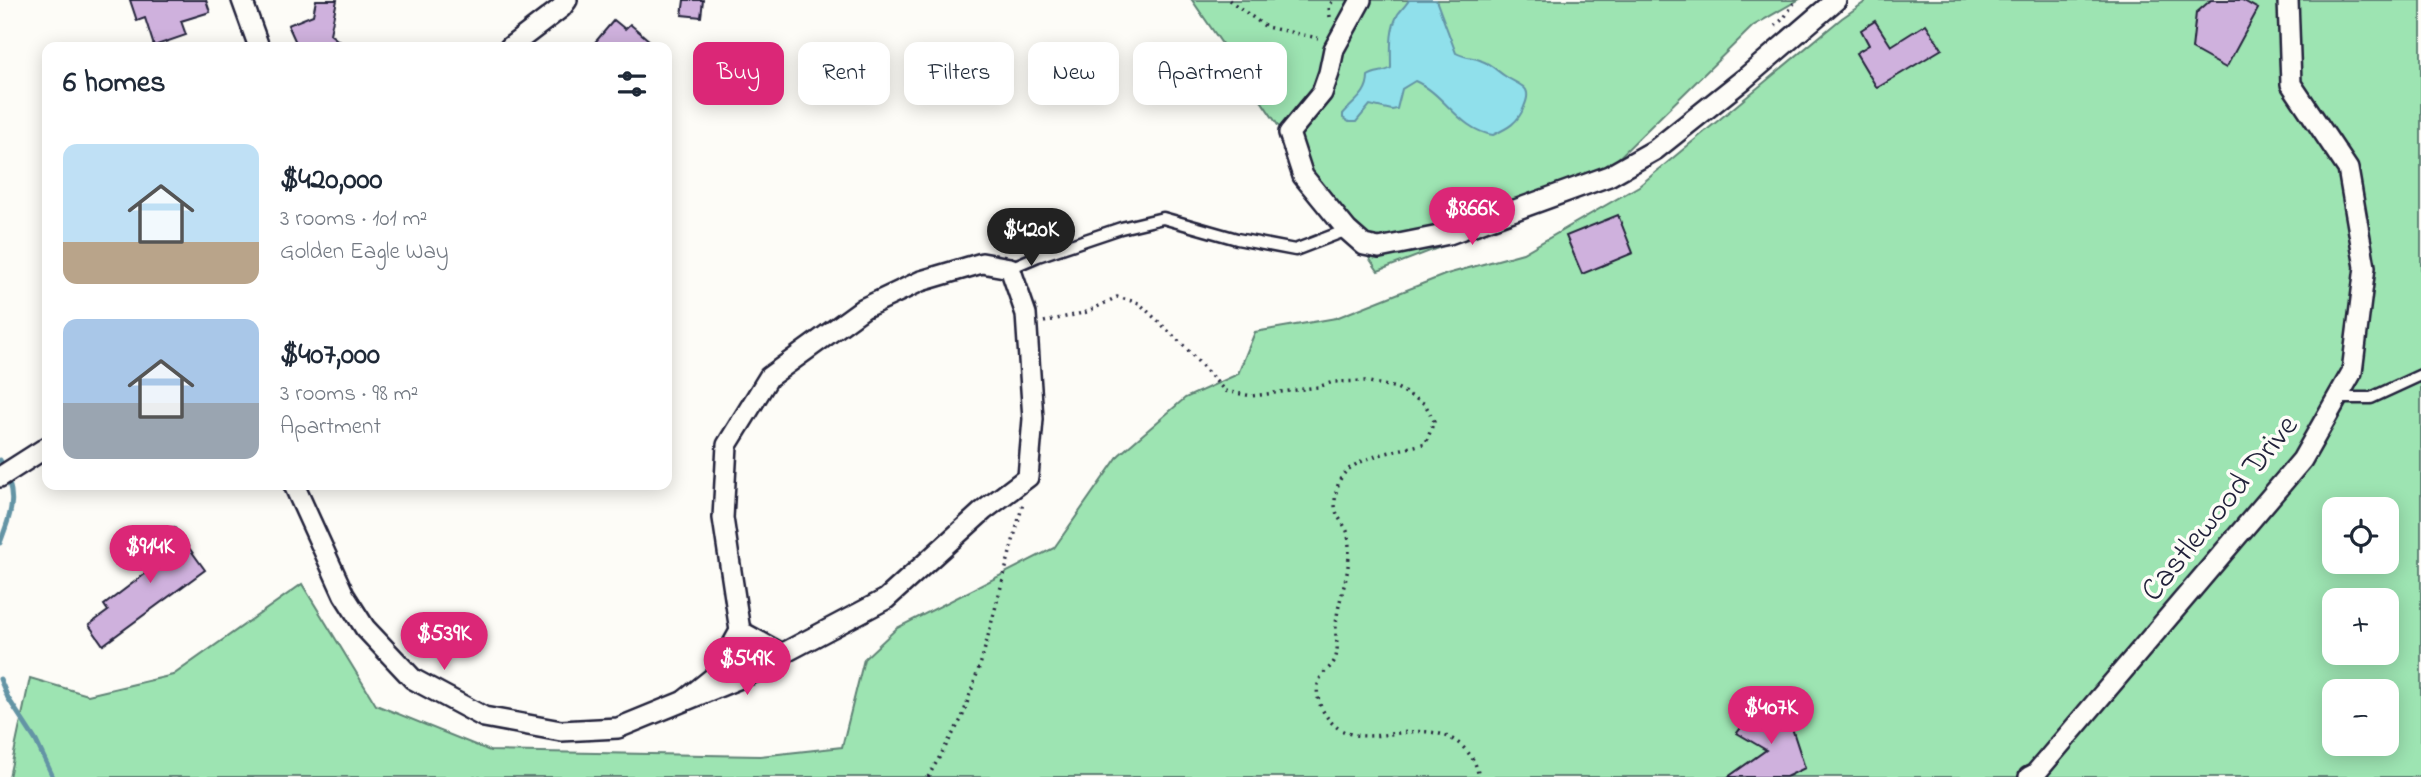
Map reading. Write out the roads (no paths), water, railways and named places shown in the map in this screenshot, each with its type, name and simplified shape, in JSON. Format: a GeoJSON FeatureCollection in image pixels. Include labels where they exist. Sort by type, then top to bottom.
{"type":"FeatureCollection","features":[{"type":"Feature","properties":{"kind":"street"},"geometry":{"type":"LineString","coordinates":[[242,0],[257,42]]}},
{"type":"Feature","properties":{"kind":"street"},"geometry":{"type":"LineString","coordinates":[[517,42],[561,8],[567,0]]}},
{"type":"Feature","properties":{"kind":"street"},"geometry":{"type":"LineString","coordinates":[[1361,0],[1334,49],[1322,93],[1289,133],[1303,176],[1347,230],[1364,245],[1379,248],[1449,234],[1609,176],[1655,150],[1744,79],[1836,0]]}},
{"type":"Feature","properties":{"kind":"street","name":"Castlewood Drive"},"geometry":{"type":"LineString","coordinates":[[2029,777],[2035,774],[2302,460],[2352,373],[2365,267],[2348,169],[2291,84],[2288,0]]}},
{"type":"Feature","properties":{"kind":"street"},"geometry":{"type":"LineString","coordinates":[[296,490],[344,595],[365,628],[413,678],[484,717],[561,731],[618,728],[661,712],[772,665],[782,654],[886,599],[983,511],[1028,477],[1033,419],[1027,325],[1026,314],[1010,268],[982,263],[921,281],[864,308],[769,377],[727,445],[723,518],[740,631],[715,676],[685,701]]}},
{"type":"Feature","properties":{"kind":"street"},"geometry":{"type":"LineString","coordinates":[[0,477],[42,450]]}},
{"type":"Feature","properties":{"kind":"street"},"geometry":{"type":"LineString","coordinates":[[740,631],[782,654]]}},
{"type":"Feature","properties":{"kind":"lane"},"geometry":{"type":"LineString","coordinates":[[1010,268],[1121,228],[1163,218],[1237,239],[1295,250],[1347,230]]}},
{"type":"Feature","properties":{"kind":"lane"},"geometry":{"type":"LineString","coordinates":[[2337,398],[2371,398],[2421,375]]}},
{"type":"Feature","properties":{"kind":"water"},"geometry":{"type":"Polygon","coordinates":[[[1409,0],[1436,0],[1456,53],[1485,62],[1524,87],[1527,100],[1522,113],[1512,124],[1493,135],[1481,132],[1415,81],[1402,89],[1397,109],[1370,105],[1356,122],[1343,118],[1343,114],[1366,88],[1368,76],[1391,68],[1393,27],[1398,14],[1409,0]]]}},
{"type":"Feature","properties":{"kind":"waterway"},"geometry":{"type":"LineString","coordinates":[[0,460],[6,472],[12,502],[0,543]]}},
{"type":"Feature","properties":{"kind":"waterway"},"geometry":{"type":"LineString","coordinates":[[0,679],[8,698],[36,741],[53,777]]}}]}
